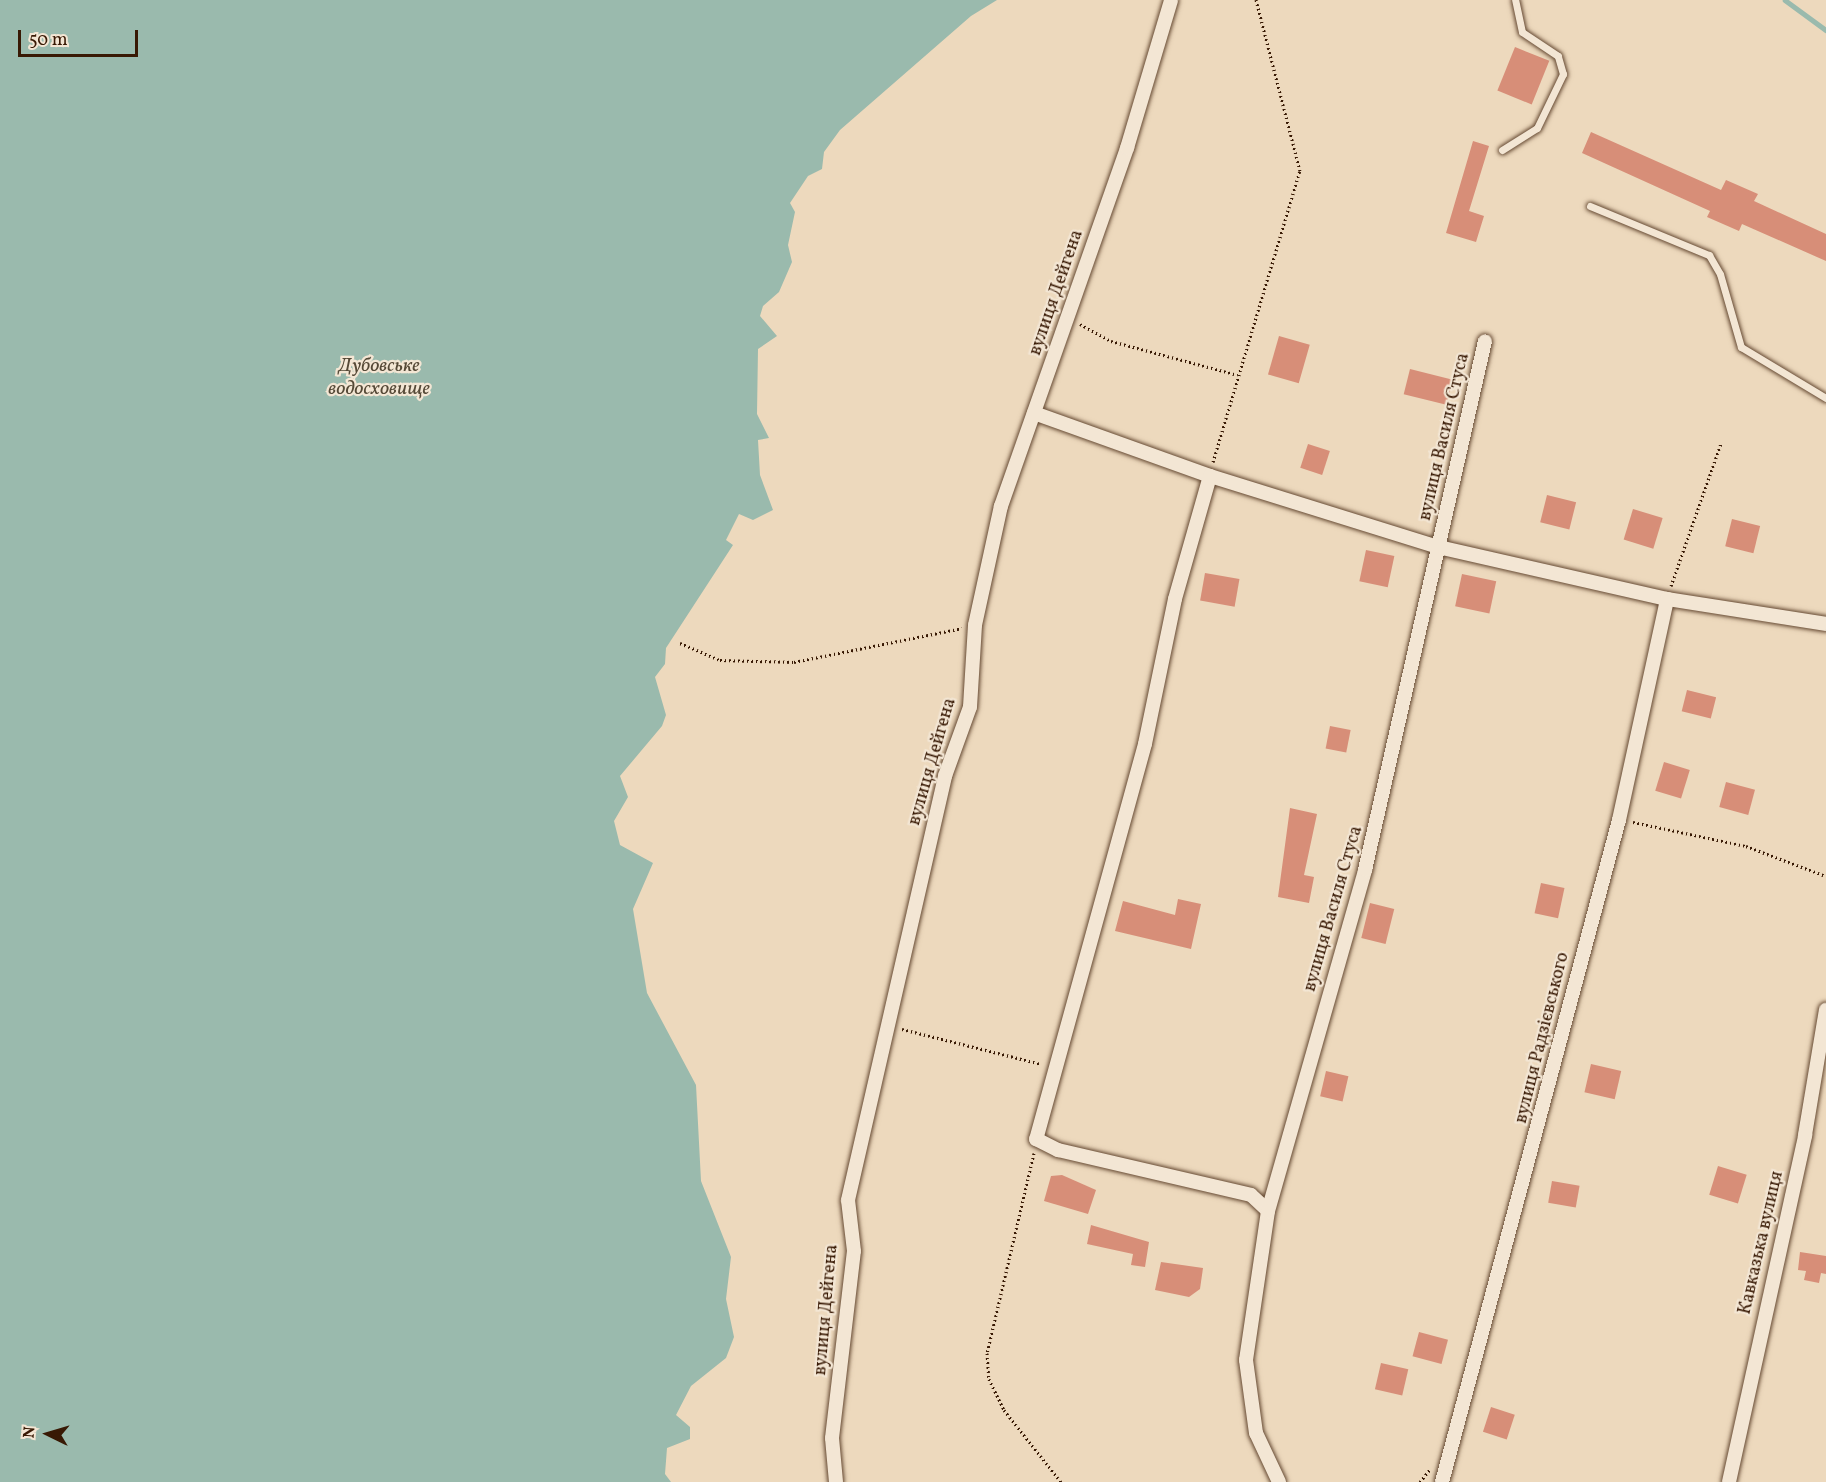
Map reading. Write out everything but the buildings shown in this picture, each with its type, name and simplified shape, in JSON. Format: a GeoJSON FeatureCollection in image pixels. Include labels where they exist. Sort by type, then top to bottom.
{"type":"FeatureCollection","features":[{"type":"Feature","properties":{"kind":"street","name":"вулиця Дейгена"},"geometry":{"type":"LineString","coordinates":[[836,1482],[832,1438],[854,1251],[848,1200],[886,1025],[945,777],[970,707],[975,625],[1001,506],[1127,148],[1171,0]]}},
{"type":"Feature","properties":{"kind":"street","name":"вулиця Василя Стуса"},"geometry":{"type":"LineString","coordinates":[[1279,1482],[1256,1433],[1246,1360],[1268,1211],[1365,870],[1485,341]]}},
{"type":"Feature","properties":{"kind":"street"},"geometry":{"type":"LineString","coordinates":[[1034,413],[1210,476],[1438,547],[1667,599],[1826,624]]}},
{"type":"Feature","properties":{"kind":"street"},"geometry":{"type":"LineString","coordinates":[[1210,476],[1175,599],[1145,744],[1036,1139],[1058,1150],[1251,1196],[1268,1211]]}},
{"type":"Feature","properties":{"kind":"street","name":"вулиця Радзієвського"},"geometry":{"type":"LineString","coordinates":[[1442,1482],[1619,820],[1667,599]]}},
{"type":"Feature","properties":{"kind":"street","name":"Кавказька вулиця"},"geometry":{"type":"LineString","coordinates":[[1729,1482],[1805,1135],[1826,1010]]}},
{"type":"Feature","properties":{"kind":"lane"},"geometry":{"type":"LineString","coordinates":[[1502,150],[1537,128],[1563,74],[1558,56],[1522,32],[1515,0]]}},
{"type":"Feature","properties":{"kind":"lane"},"geometry":{"type":"LineString","coordinates":[[1590,206],[1709,255],[1720,274],[1741,347],[1826,398]]}},
{"type":"Feature","properties":{"kind":"path"},"geometry":{"type":"LineString","coordinates":[[1210,476],[1300,171],[1256,0]]}},
{"type":"Feature","properties":{"kind":"path"},"geometry":{"type":"LineString","coordinates":[[1068,316],[1111,341],[1238,375]]}},
{"type":"Feature","properties":{"kind":"path"},"geometry":{"type":"LineString","coordinates":[[1667,599],[1721,443]]}},
{"type":"Feature","properties":{"kind":"path"},"geometry":{"type":"LineString","coordinates":[[680,643],[720,660],[795,662],[975,625]]}},
{"type":"Feature","properties":{"kind":"path"},"geometry":{"type":"LineString","coordinates":[[1619,820],[1746,846],[1826,876]]}},
{"type":"Feature","properties":{"kind":"path"},"geometry":{"type":"LineString","coordinates":[[886,1025],[1055,1068]]}},
{"type":"Feature","properties":{"kind":"path"},"geometry":{"type":"LineString","coordinates":[[1036,1139],[987,1353],[989,1379],[1022,1435],[1061,1482]]}},
{"type":"Feature","properties":{"kind":"water","name":"Дубовське водосховище"},"geometry":{"type":"Polygon","coordinates":[[[0,0],[997,0],[971,16],[840,130],[824,152],[822,169],[808,176],[790,203],[795,212],[788,245],[792,262],[779,292],[763,306],[760,316],[777,336],[758,349],[757,414],[769,438],[758,440],[760,475],[773,510],[753,520],[739,514],[726,540],[733,545],[666,648],[665,664],[655,677],[666,715],[662,726],[620,776],[628,797],[614,821],[620,845],[653,863],[633,909],[647,993],[696,1085],[701,1181],[731,1257],[726,1299],[734,1337],[726,1358],[691,1386],[676,1415],[690,1427],[690,1439],[667,1448],[665,1474],[671,1482],[0,1482],[0,0]]]}},
{"type":"Feature","properties":{"kind":"waterway"},"geometry":{"type":"LineString","coordinates":[[1785,0],[1826,30]]}}]}
